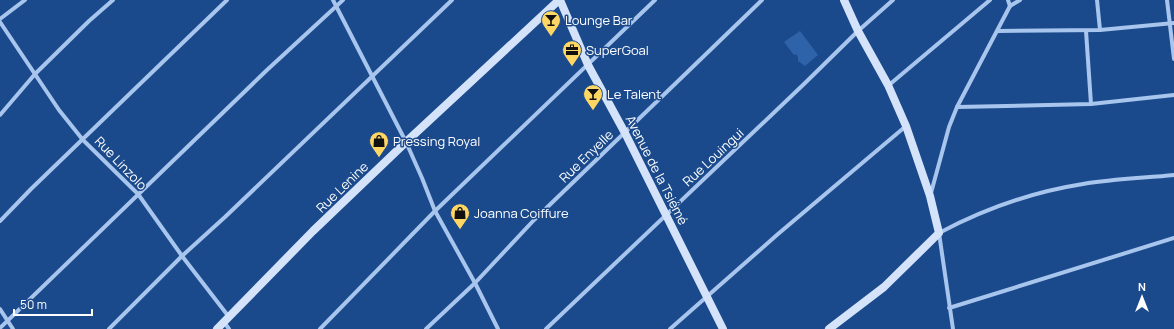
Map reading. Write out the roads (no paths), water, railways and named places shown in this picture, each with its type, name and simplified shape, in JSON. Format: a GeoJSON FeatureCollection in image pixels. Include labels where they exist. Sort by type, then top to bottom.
{"type":"FeatureCollection","features":[{"type":"Feature","properties":{"kind":"street"},"geometry":{"type":"LineString","coordinates":[[0,21],[24,0]]}},
{"type":"Feature","properties":{"kind":"street"},"geometry":{"type":"LineString","coordinates":[[0,115],[35,74],[89,21],[113,0]]}},
{"type":"Feature","properties":{"kind":"street"},"geometry":{"type":"LineString","coordinates":[[0,221],[31,189],[84,140],[227,0]]}},
{"type":"Feature","properties":{"kind":"street"},"geometry":{"type":"LineString","coordinates":[[334,0],[406,142],[435,211],[475,283],[498,329]]}},
{"type":"Feature","properties":{"kind":"street"},"geometry":{"type":"LineString","coordinates":[[0,328],[261,76],[343,0]]}},
{"type":"Feature","properties":{"kind":"street"},"geometry":{"type":"LineString","coordinates":[[109,329],[182,256],[231,212],[452,0]]}},
{"type":"Feature","properties":{"kind":"street","name":"Avenue de la Tsiémé"},"geometry":{"type":"LineString","coordinates":[[560,0],[588,65],[625,133],[723,329]]}},
{"type":"Feature","properties":{"kind":"street","name":"Rue Lenine"},"geometry":{"type":"LineString","coordinates":[[217,329],[228,323],[313,232],[406,142],[560,0]]}},
{"type":"Feature","properties":{"kind":"street"},"geometry":{"type":"LineString","coordinates":[[320,329],[435,211],[656,0]]}},
{"type":"Feature","properties":{"kind":"street","name":"Rue Enyelle"},"geometry":{"type":"LineString","coordinates":[[426,329],[475,283],[534,220],[762,0]]}},
{"type":"Feature","properties":{"kind":"street"},"geometry":{"type":"LineString","coordinates":[[844,0],[858,31],[888,85],[906,126],[930,196],[939,233],[953,329]]}},
{"type":"Feature","properties":{"kind":"street","name":"Rue Louingui"},"geometry":{"type":"LineString","coordinates":[[546,329],[858,31],[893,0]]}},
{"type":"Feature","properties":{"kind":"street"},"geometry":{"type":"LineString","coordinates":[[888,85],[990,0]]}},
{"type":"Feature","properties":{"kind":"street"},"geometry":{"type":"LineString","coordinates":[[1008,0],[1010,6]]}},
{"type":"Feature","properties":{"kind":"street"},"geometry":{"type":"LineString","coordinates":[[930,196],[948,127],[957,107],[1010,6],[1020,0]]}},
{"type":"Feature","properties":{"kind":"street"},"geometry":{"type":"LineString","coordinates":[[1097,0],[1100,30]]}},
{"type":"Feature","properties":{"kind":"street"},"geometry":{"type":"LineString","coordinates":[[1167,0],[1172,23],[1174,58]]}},
{"type":"Feature","properties":{"kind":"street","name":"Rue Linzolo"},"geometry":{"type":"LineString","coordinates":[[0,21],[59,110],[84,140],[138,194],[228,323]]}},
{"type":"Feature","properties":{"kind":"street"},"geometry":{"type":"LineString","coordinates":[[998,31],[1086,31],[1172,23]]}},
{"type":"Feature","properties":{"kind":"street"},"geometry":{"type":"LineString","coordinates":[[1086,31],[1091,104]]}},
{"type":"Feature","properties":{"kind":"street"},"geometry":{"type":"LineString","coordinates":[[957,107],[1091,104],[1174,95]]}},
{"type":"Feature","properties":{"kind":"street"},"geometry":{"type":"LineString","coordinates":[[670,329],[706,296],[906,126]]}},
{"type":"Feature","properties":{"kind":"street"},"geometry":{"type":"LineString","coordinates":[[829,329],[884,287],[939,233],[993,207],[1034,195],[1082,184],[1174,175]]}},
{"type":"Feature","properties":{"kind":"street"},"geometry":{"type":"LineString","coordinates":[[949,308],[1174,238]]}},
{"type":"Feature","properties":{"kind":"street"},"geometry":{"type":"LineString","coordinates":[[0,309],[13,329]]}},
{"type":"Feature","properties":{"kind":"place","name":"Lounge Bar"},"geometry":{"type":"Point","coordinates":[551,37]}},
{"type":"Feature","properties":{"kind":"place","name":"SuperGoal"},"geometry":{"type":"Point","coordinates":[572,67]}},
{"type":"Feature","properties":{"kind":"place","name":"Le Talent"},"geometry":{"type":"Point","coordinates":[593,111]}},
{"type":"Feature","properties":{"kind":"place","name":"Pressing Royal"},"geometry":{"type":"Point","coordinates":[379,158]}},
{"type":"Feature","properties":{"kind":"place","name":"Joanna Coiffure"},"geometry":{"type":"Point","coordinates":[460,230]}}]}
